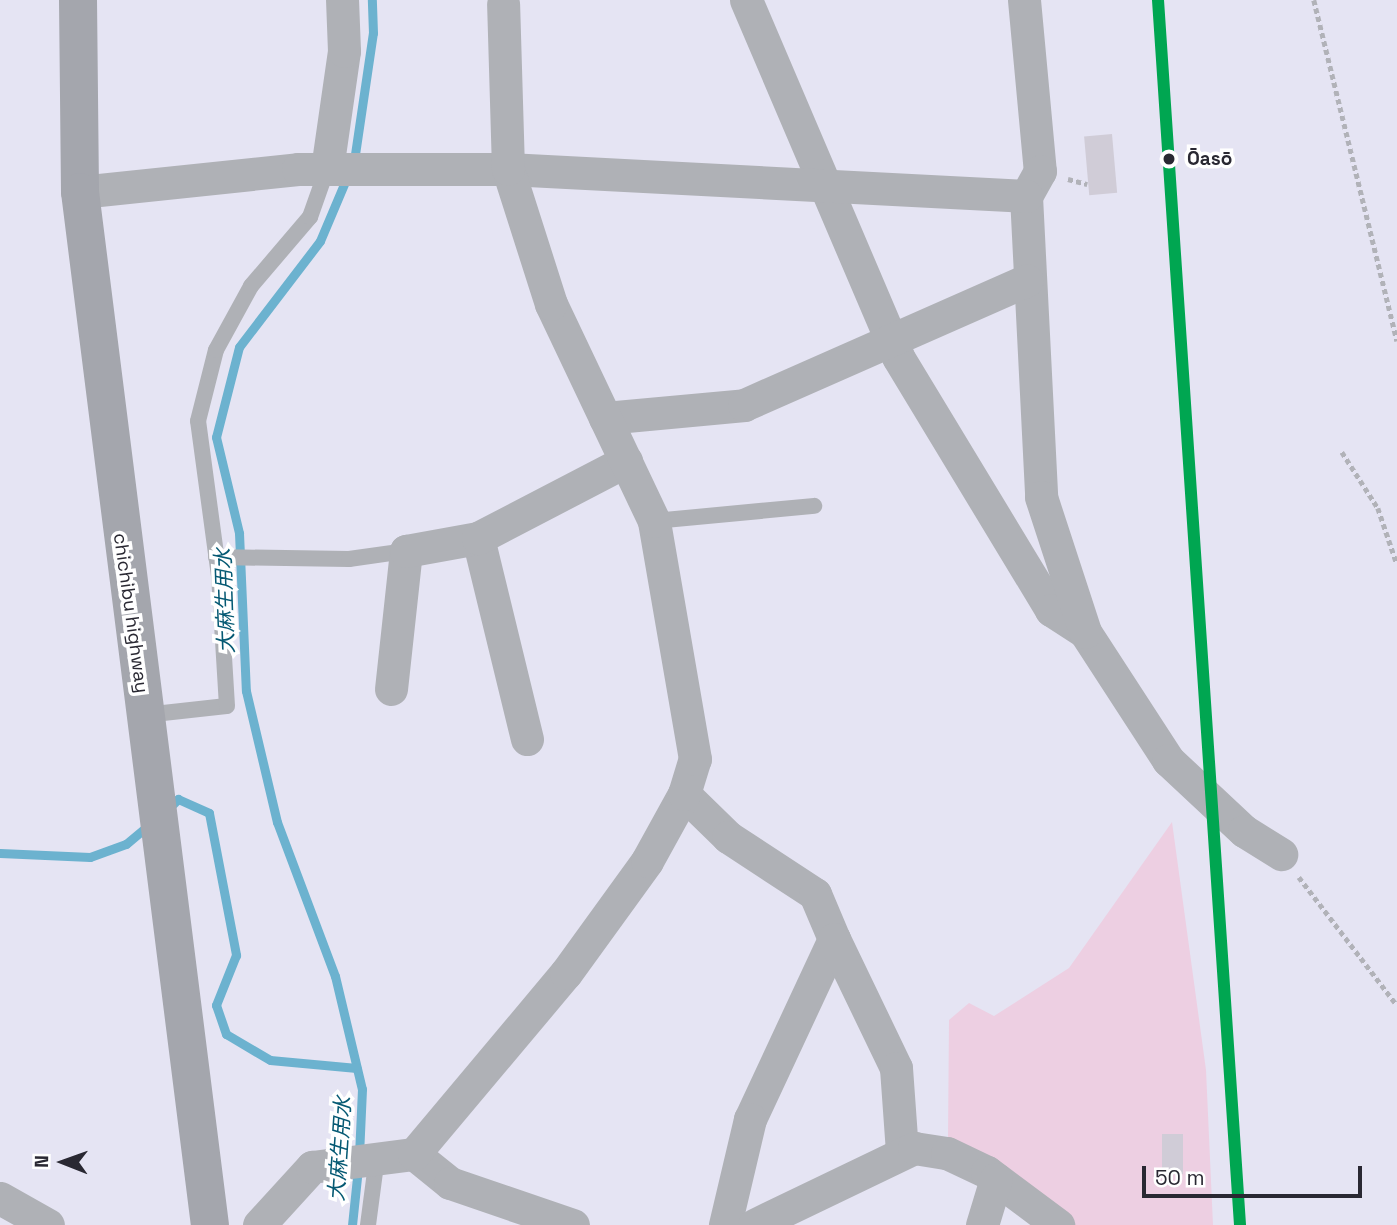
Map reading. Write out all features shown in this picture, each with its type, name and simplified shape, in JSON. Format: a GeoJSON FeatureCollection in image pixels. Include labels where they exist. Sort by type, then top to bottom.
{"type":"FeatureCollection","features":[{"type":"Feature","properties":{"kind":"highway","name":"chichibu highway"},"geometry":{"type":"LineString","coordinates":[[78,0],[80,192],[210,1225]]}},
{"type":"Feature","properties":{"kind":"street"},"geometry":{"type":"LineString","coordinates":[[328,169],[344,51],[342,0]]}},
{"type":"Feature","properties":{"kind":"street"},"geometry":{"type":"LineString","coordinates":[[746,0],[820,186],[890,340],[1051,610],[1085,632]]}},
{"type":"Feature","properties":{"kind":"street"},"geometry":{"type":"LineString","coordinates":[[1024,0],[1040,171],[1026,196],[1027,280],[1041,497],[1085,632],[1168,760],[1244,831],[1282,854]]}},
{"type":"Feature","properties":{"kind":"street"},"geometry":{"type":"LineString","coordinates":[[414,1154],[566,973],[647,860],[684,794],[695,759],[654,521],[551,304],[508,169],[503,4]]}},
{"type":"Feature","properties":{"kind":"street"},"geometry":{"type":"LineString","coordinates":[[80,192],[328,169],[508,169],[1026,196]]}},
{"type":"Feature","properties":{"kind":"street"},"geometry":{"type":"LineString","coordinates":[[605,418],[744,405],[1027,280]]}},
{"type":"Feature","properties":{"kind":"street"},"geometry":{"type":"LineString","coordinates":[[391,689],[406,551],[478,538],[626,461]]}},
{"type":"Feature","properties":{"kind":"street"},"geometry":{"type":"LineString","coordinates":[[478,538],[527,739]]}},
{"type":"Feature","properties":{"kind":"street"},"geometry":{"type":"LineString","coordinates":[[684,794],[729,837],[815,894],[897,1068],[902,1152]]}},
{"type":"Feature","properties":{"kind":"street"},"geometry":{"type":"LineString","coordinates":[[725,1225],[750,1119],[834,939]]}},
{"type":"Feature","properties":{"kind":"street"},"geometry":{"type":"LineString","coordinates":[[754,1225],[902,1152],[947,1153],[996,1179],[1058,1225]]}},
{"type":"Feature","properties":{"kind":"street"},"geometry":{"type":"LineString","coordinates":[[259,1225],[312,1167],[414,1154],[450,1183],[573,1225]]}},
{"type":"Feature","properties":{"kind":"street"},"geometry":{"type":"LineString","coordinates":[[982,1225],[996,1179]]}},
{"type":"Feature","properties":{"kind":"street"},"geometry":{"type":"LineString","coordinates":[[0,1198],[48,1225]]}},
{"type":"Feature","properties":{"kind":"lane"},"geometry":{"type":"LineString","coordinates":[[145,715],[227,706],[218,557],[198,421],[216,350],[251,286],[310,217],[328,169]]}},
{"type":"Feature","properties":{"kind":"lane"},"geometry":{"type":"LineString","coordinates":[[654,521],[814,506]]}},
{"type":"Feature","properties":{"kind":"lane"},"geometry":{"type":"LineString","coordinates":[[218,557],[260,555],[349,559],[406,551]]}},
{"type":"Feature","properties":{"kind":"lane"},"geometry":{"type":"LineString","coordinates":[[368,1225],[376,1157]]}},
{"type":"Feature","properties":{"kind":"path"},"geometry":{"type":"LineString","coordinates":[[1314,0],[1397,341]]}},
{"type":"Feature","properties":{"kind":"path"},"geometry":{"type":"LineString","coordinates":[[1342,452],[1378,508],[1397,564]]}},
{"type":"Feature","properties":{"kind":"path"},"geometry":{"type":"LineString","coordinates":[[1282,854],[1397,1005]]}},
{"type":"Feature","properties":{"kind":"shaded area"},"geometry":{"type":"Polygon","coordinates":[[[1172,822],[1206,1070],[1213,1225],[1067,1225],[948,1137],[949,1020],[969,1003],[994,1016],[1069,968],[1172,822]]]}},
{"type":"Feature","properties":{"kind":"building"},"geometry":{"type":"Polygon","coordinates":[[[1112,134],[1117,193],[1089,195],[1084,136],[1112,134]]]}},
{"type":"Feature","properties":{"kind":"building"},"geometry":{"type":"Polygon","coordinates":[[[1162,1134],[1183,1134],[1183,1174],[1162,1174],[1162,1134]]]}},
{"type":"Feature","properties":{"kind":"waterway","name":"大麻生用水"},"geometry":{"type":"LineString","coordinates":[[354,161],[373,33],[372,0]]}},
{"type":"Feature","properties":{"kind":"waterway","name":"大麻生用水"},"geometry":{"type":"LineString","coordinates":[[347,177],[320,241],[239,347],[216,437],[239,533],[246,691],[277,822],[335,976],[362,1089],[359,1154]]}},
{"type":"Feature","properties":{"kind":"waterway"},"geometry":{"type":"LineString","coordinates":[[169,808],[178,799],[209,813],[236,955],[216,1005],[226,1034],[270,1060],[357,1068]]}},
{"type":"Feature","properties":{"kind":"waterway"},"geometry":{"type":"LineString","coordinates":[[0,853],[90,857],[126,844],[150,824]]}},
{"type":"Feature","properties":{"kind":"waterway","name":"大麻生用水"},"geometry":{"type":"LineString","coordinates":[[352,1225],[358,1168]]}},
{"type":"Feature","properties":{"kind":"transit line"},"geometry":{"type":"LineString","coordinates":[[1158,0],[1240,1225]]}},
{"type":"Feature","properties":{"kind":"place","name":"Ōasō"},"geometry":{"type":"Point","coordinates":[1169,159]}}]}
